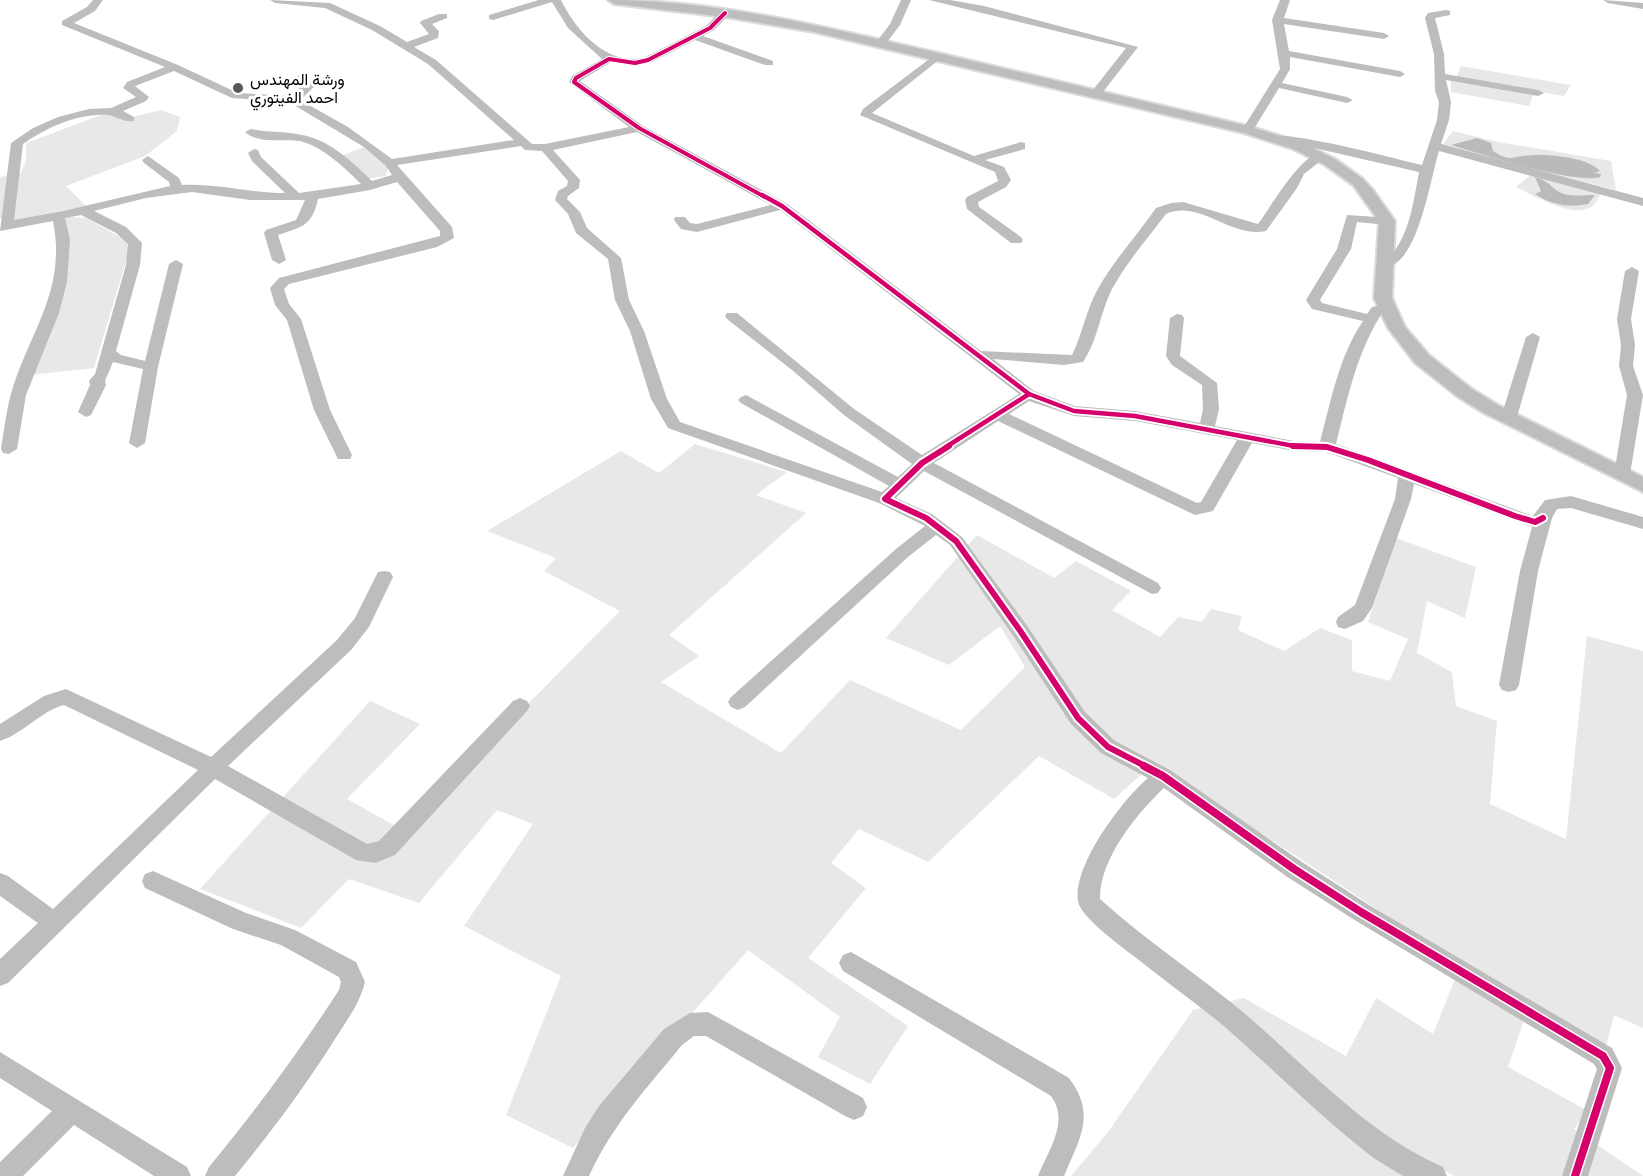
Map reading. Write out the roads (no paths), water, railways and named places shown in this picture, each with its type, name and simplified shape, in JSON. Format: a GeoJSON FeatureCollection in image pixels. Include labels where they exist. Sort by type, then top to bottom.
{"type":"FeatureCollection","features":[{"type":"Feature","properties":{"kind":"main road"},"geometry":{"type":"LineString","coordinates":[[614,0],[725,13],[814,28],[1248,130],[1318,156],[1358,182],[1387,221],[1383,298],[1397,328],[1422,359],[1465,393],[1643,485]]}},
{"type":"Feature","properties":{"kind":"street"},"geometry":{"type":"LineString","coordinates":[[98,0],[91,9],[66,23],[174,67],[236,96],[293,99],[348,130],[390,163],[399,177],[447,230],[447,238],[432,244],[284,281],[277,288],[282,305],[294,318],[322,410],[344,456]]}},
{"type":"Feature","properties":{"kind":"street"},"geometry":{"type":"LineString","coordinates":[[275,0],[319,3],[333,7],[376,28],[432,62],[529,147],[545,148],[639,128]]}},
{"type":"Feature","properties":{"kind":"street"},"geometry":{"type":"LineString","coordinates":[[493,17],[549,0]]}},
{"type":"Feature","properties":{"kind":"street"},"geometry":{"type":"LineString","coordinates":[[556,0],[562,15],[587,43],[609,59],[639,63],[710,28],[725,13]]}},
{"type":"Feature","properties":{"kind":"street"},"geometry":{"type":"LineString","coordinates":[[880,44],[895,25],[906,0]]}},
{"type":"Feature","properties":{"kind":"street"},"geometry":{"type":"LineString","coordinates":[[934,0],[984,9],[1133,47],[1095,95]]}},
{"type":"Feature","properties":{"kind":"street"},"geometry":{"type":"LineString","coordinates":[[1248,130],[1286,69],[1277,30],[1277,20],[1284,0]]}},
{"type":"Feature","properties":{"kind":"street"},"geometry":{"type":"LineString","coordinates":[[1608,0],[1643,6]]}},
{"type":"Feature","properties":{"kind":"street"},"geometry":{"type":"LineString","coordinates":[[1386,263],[1395,260],[1409,236],[1420,201],[1426,170],[1443,120],[1445,102],[1439,54],[1430,18],[1432,15],[1446,13]]}},
{"type":"Feature","properties":{"kind":"street"},"geometry":{"type":"LineString","coordinates":[[406,46],[434,36],[434,31],[425,23],[443,16]]}},
{"type":"Feature","properties":{"kind":"street"},"geometry":{"type":"LineString","coordinates":[[1277,20],[1384,36]]}},
{"type":"Feature","properties":{"kind":"street"},"geometry":{"type":"LineString","coordinates":[[694,36],[769,63]]}},
{"type":"Feature","properties":{"kind":"street"},"geometry":{"type":"LineString","coordinates":[[1284,53],[1400,74]]}},
{"type":"Feature","properties":{"kind":"street"},"geometry":{"type":"LineString","coordinates":[[936,57],[866,114],[874,120],[1000,170],[1005,180],[1002,184],[971,200],[973,209],[1016,240]]}},
{"type":"Feature","properties":{"kind":"street"},"geometry":{"type":"LineString","coordinates":[[609,59],[574,81],[639,128],[782,206],[1029,394],[1074,411],[1134,416],[1294,446],[1327,447],[1535,522],[1543,518]]}},
{"type":"Feature","properties":{"kind":"street"},"geometry":{"type":"LineString","coordinates":[[174,67],[131,84],[129,88],[143,97],[142,99],[112,111],[63,119],[17,143],[4,226],[176,189],[210,189],[249,196],[313,194],[370,186],[399,177]]}},
{"type":"Feature","properties":{"kind":"street"},"geometry":{"type":"LineString","coordinates":[[1441,76],[1538,93]]}},
{"type":"Feature","properties":{"kind":"street"},"geometry":{"type":"LineString","coordinates":[[293,99],[309,86],[299,78]]}},
{"type":"Feature","properties":{"kind":"street"},"geometry":{"type":"LineString","coordinates":[[1278,85],[1347,100]]}},
{"type":"Feature","properties":{"kind":"street"},"geometry":{"type":"LineString","coordinates":[[112,111],[130,119]]}},
{"type":"Feature","properties":{"kind":"street"},"geometry":{"type":"LineString","coordinates":[[251,132],[266,138],[307,140],[358,173],[370,186]]}},
{"type":"Feature","properties":{"kind":"street"},"geometry":{"type":"LineString","coordinates":[[1272,138],[1297,140],[1426,170]]}},
{"type":"Feature","properties":{"kind":"street"},"geometry":{"type":"LineString","coordinates":[[390,163],[522,142]]}},
{"type":"Feature","properties":{"kind":"street"},"geometry":{"type":"LineString","coordinates":[[974,160],[1021,146]]}},
{"type":"Feature","properties":{"kind":"street"},"geometry":{"type":"LineString","coordinates":[[1435,146],[1643,202]]}},
{"type":"Feature","properties":{"kind":"street"},"geometry":{"type":"LineString","coordinates":[[545,148],[574,180],[573,188],[562,194],[561,200],[572,210],[581,230],[614,258],[622,300],[637,331],[666,416],[674,425],[892,492]]}},
{"type":"Feature","properties":{"kind":"street"},"geometry":{"type":"LineString","coordinates":[[254,153],[294,195]]}},
{"type":"Feature","properties":{"kind":"street"},"geometry":{"type":"LineString","coordinates":[[979,355],[1012,355],[1064,361],[1078,359],[1089,335],[1092,317],[1106,287],[1161,211],[1167,207],[1178,206],[1245,226],[1262,228],[1291,188],[1299,172],[1318,156]]}},
{"type":"Feature","properties":{"kind":"street"},"geometry":{"type":"LineString","coordinates":[[148,160],[175,181],[176,189]]}},
{"type":"Feature","properties":{"kind":"street"},"geometry":{"type":"LineString","coordinates":[[279,260],[271,233],[301,223],[309,210],[313,194]]}},
{"type":"Feature","properties":{"kind":"street"},"geometry":{"type":"LineString","coordinates":[[680,220],[686,226],[697,228],[782,206]]}},
{"type":"Feature","properties":{"kind":"street"},"geometry":{"type":"LineString","coordinates":[[82,210],[121,230],[135,243],[134,265],[102,374],[97,381],[98,385],[86,412]]}},
{"type":"Feature","properties":{"kind":"street"},"geometry":{"type":"LineString","coordinates":[[9,448],[18,394],[52,313],[60,282],[63,240],[58,216]]}},
{"type":"Feature","properties":{"kind":"street"},"geometry":{"type":"LineString","coordinates":[[1372,319],[1317,306],[1313,300],[1344,249],[1352,218],[1387,221]]}},
{"type":"Feature","properties":{"kind":"street"},"geometry":{"type":"LineString","coordinates":[[137,442],[151,367],[176,264]]}},
{"type":"Feature","properties":{"kind":"street"},"geometry":{"type":"LineString","coordinates":[[1622,474],[1635,395],[1626,366],[1628,345],[1624,319],[1632,271]]}},
{"type":"Feature","properties":{"kind":"street"},"geometry":{"type":"LineString","coordinates":[[1327,447],[1347,374],[1361,334],[1383,298]]}},
{"type":"Feature","properties":{"kind":"street"},"geometry":{"type":"LineString","coordinates":[[732,315],[849,412],[922,464],[1152,588]]}},
{"type":"Feature","properties":{"kind":"street"},"geometry":{"type":"LineString","coordinates":[[1177,318],[1173,356],[1177,362],[1209,383],[1211,409],[1206,430]]}},
{"type":"Feature","properties":{"kind":"street"},"geometry":{"type":"LineString","coordinates":[[1509,417],[1533,337]]}},
{"type":"Feature","properties":{"kind":"street"},"geometry":{"type":"LineString","coordinates":[[108,352],[116,358],[151,367]]}},
{"type":"Feature","properties":{"kind":"street"},"geometry":{"type":"LineString","coordinates":[[892,492],[922,464],[1029,394]]}},
{"type":"Feature","properties":{"kind":"street"},"geometry":{"type":"LineString","coordinates":[[746,400],[892,492],[956,541],[969,556],[1078,718],[1108,747],[1163,776],[1360,912],[1603,1056],[1610,1068],[1575,1176]]}},
{"type":"Feature","properties":{"kind":"street"},"geometry":{"type":"LineString","coordinates":[[996,414],[1195,509],[1208,507],[1247,437]]}},
{"type":"Feature","properties":{"kind":"street"},"geometry":{"type":"LineString","coordinates":[[1345,622],[1356,616],[1363,608],[1403,499],[1407,476]]}},
{"type":"Feature","properties":{"kind":"street"},"geometry":{"type":"LineString","coordinates":[[1509,685],[1529,571],[1543,518],[1551,504],[1571,502],[1643,523]]}},
{"type":"Feature","properties":{"kind":"street"},"geometry":{"type":"LineString","coordinates":[[738,702],[902,553],[938,525]]}},
{"type":"Feature","properties":{"kind":"street"},"geometry":{"type":"LineString","coordinates":[[0,975],[213,768],[344,645],[362,622],[384,577]]}},
{"type":"Feature","properties":{"kind":"street"},"geometry":{"type":"LineString","coordinates":[[0,733],[16,726],[57,698],[66,697],[213,768],[364,853],[375,854],[387,848],[520,706]]}},
{"type":"Feature","properties":{"kind":"street"},"geometry":{"type":"LineString","coordinates":[[1163,776],[1133,806],[1111,840],[1091,878],[1087,891],[1089,903],[1102,916],[1233,1019],[1294,1074],[1386,1150],[1419,1171],[1434,1176]]}},
{"type":"Feature","properties":{"kind":"street"},"geometry":{"type":"LineString","coordinates":[[153,881],[242,922],[287,937],[348,970],[353,982],[350,994],[314,1052],[218,1176]]}},
{"type":"Feature","properties":{"kind":"street"},"geometry":{"type":"LineString","coordinates":[[0,883],[55,923]]}},
{"type":"Feature","properties":{"kind":"street"},"geometry":{"type":"LineString","coordinates":[[851,963],[1060,1087],[1069,1096],[1074,1116],[1051,1176]]}},
{"type":"Feature","properties":{"kind":"street"},"geometry":{"type":"LineString","coordinates":[[576,1176],[594,1137],[622,1096],[673,1037],[690,1025],[708,1024],[854,1107]]}},
{"type":"Feature","properties":{"kind":"street"},"geometry":{"type":"LineString","coordinates":[[0,1064],[178,1176]]}},
{"type":"Feature","properties":{"kind":"street"},"geometry":{"type":"LineString","coordinates":[[4,1176],[72,1110]]}},
{"type":"Feature","properties":{"kind":"place","name":"ورشة المهندس احمد الفيتوري"},"geometry":{"type":"Point","coordinates":[238,88]}}]}
